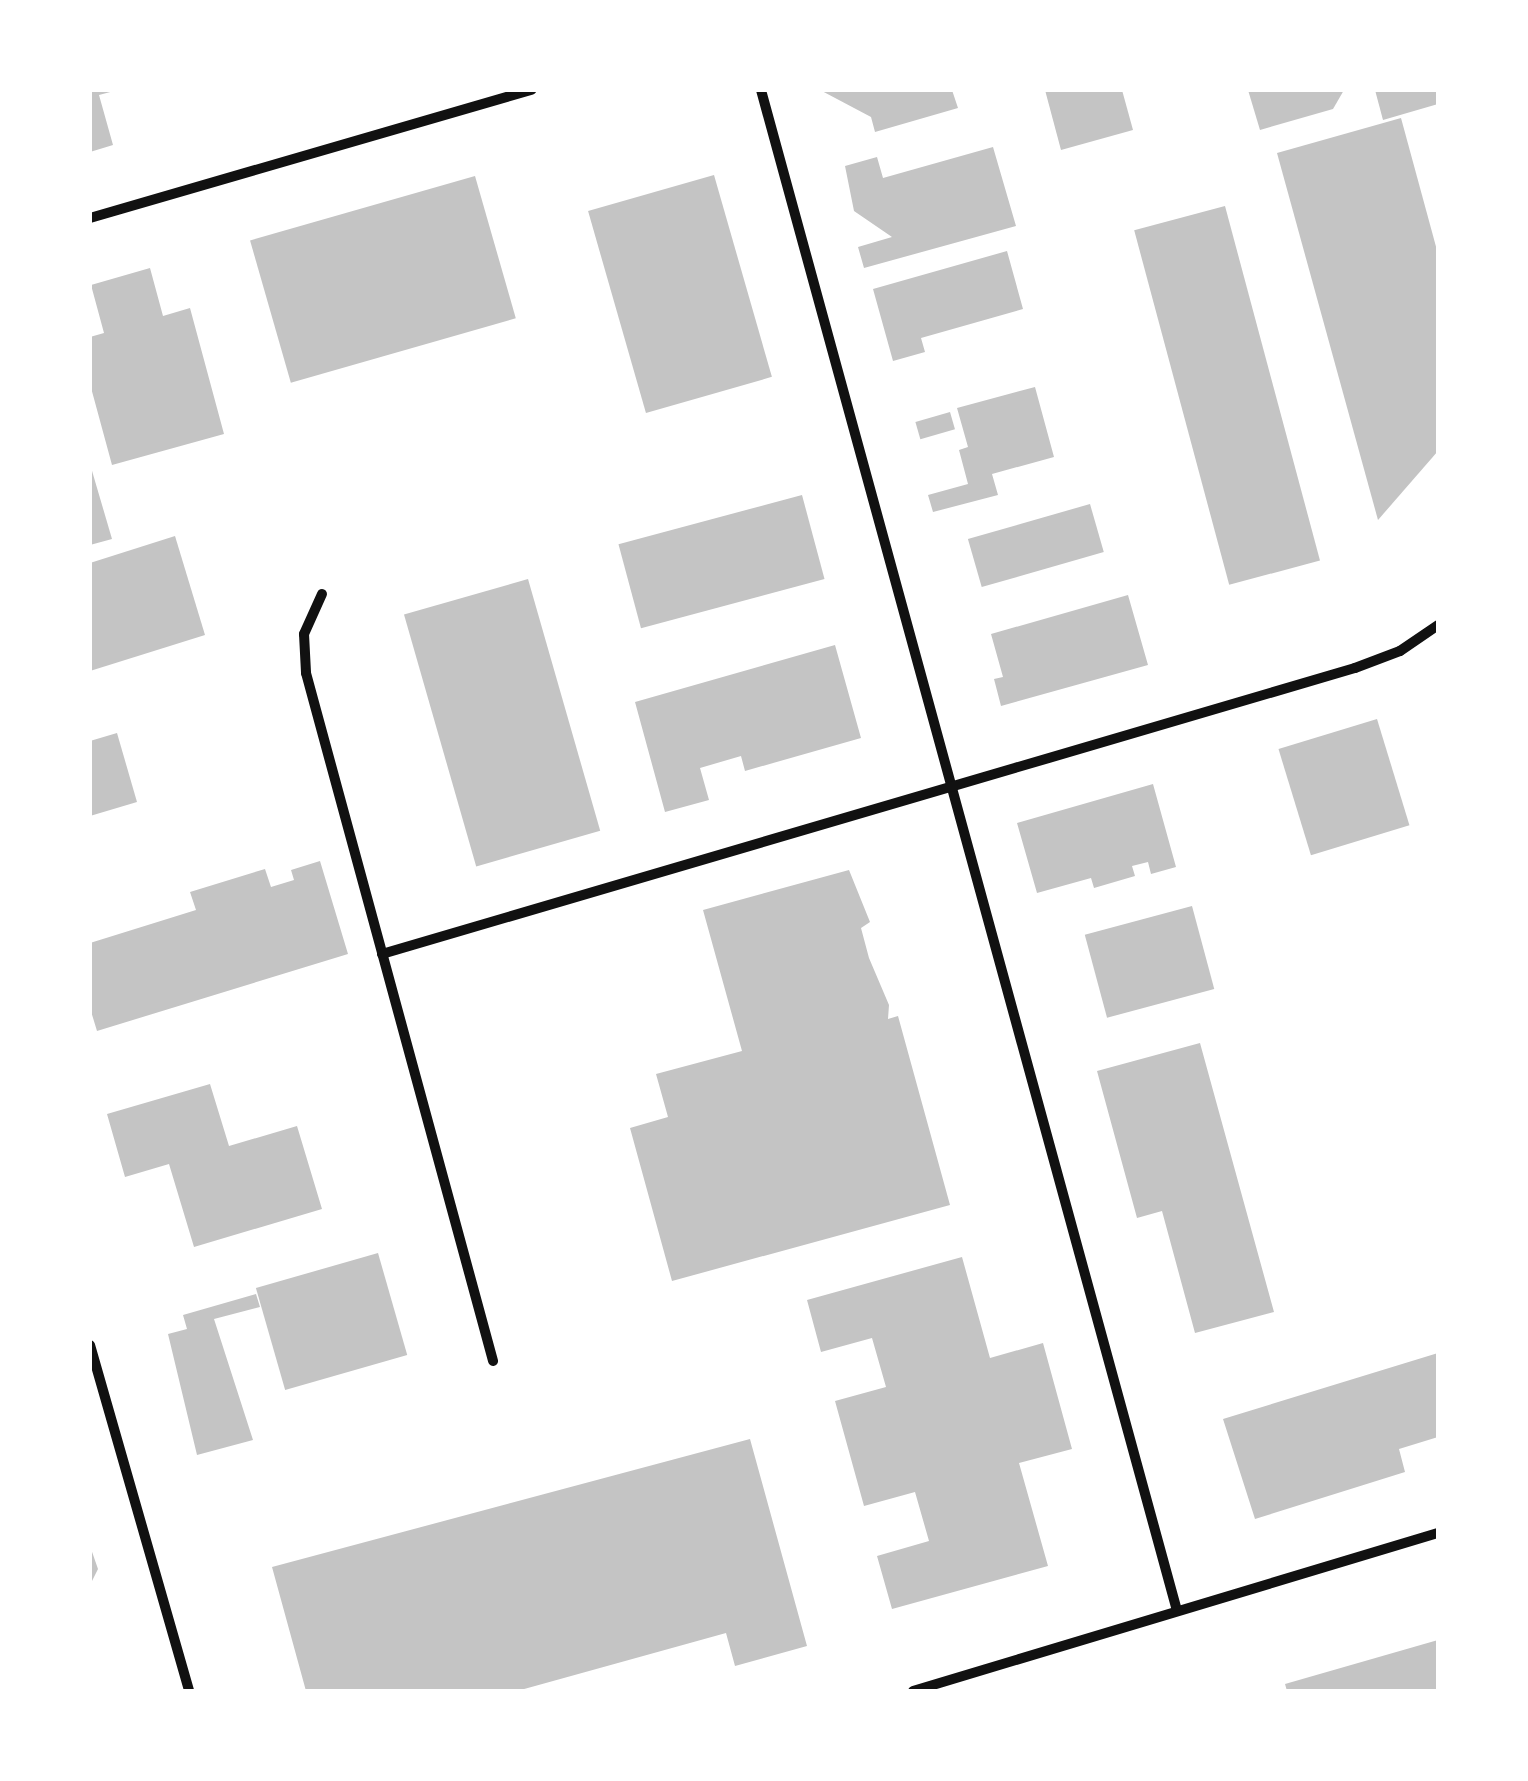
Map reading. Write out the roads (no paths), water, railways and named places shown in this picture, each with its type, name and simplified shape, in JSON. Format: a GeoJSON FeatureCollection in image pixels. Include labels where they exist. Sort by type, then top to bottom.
{"type":"FeatureCollection","features":[{"type":"Feature","properties":{"kind":"street"},"geometry":{"type":"LineString","coordinates":[[90,218],[532,90]]}},
{"type":"Feature","properties":{"kind":"street"},"geometry":{"type":"LineString","coordinates":[[761,90],[1177,1611]]}},
{"type":"Feature","properties":{"kind":"street"},"geometry":{"type":"LineString","coordinates":[[322,594],[304,634],[306,673],[493,1361]]}},
{"type":"Feature","properties":{"kind":"street"},"geometry":{"type":"LineString","coordinates":[[382,954],[1355,668],[1400,651],[1438,625]]}},
{"type":"Feature","properties":{"kind":"street"},"geometry":{"type":"LineString","coordinates":[[90,1345],[190,1691]]}},
{"type":"Feature","properties":{"kind":"street"},"geometry":{"type":"LineString","coordinates":[[913,1691],[1438,1533]]}}]}
